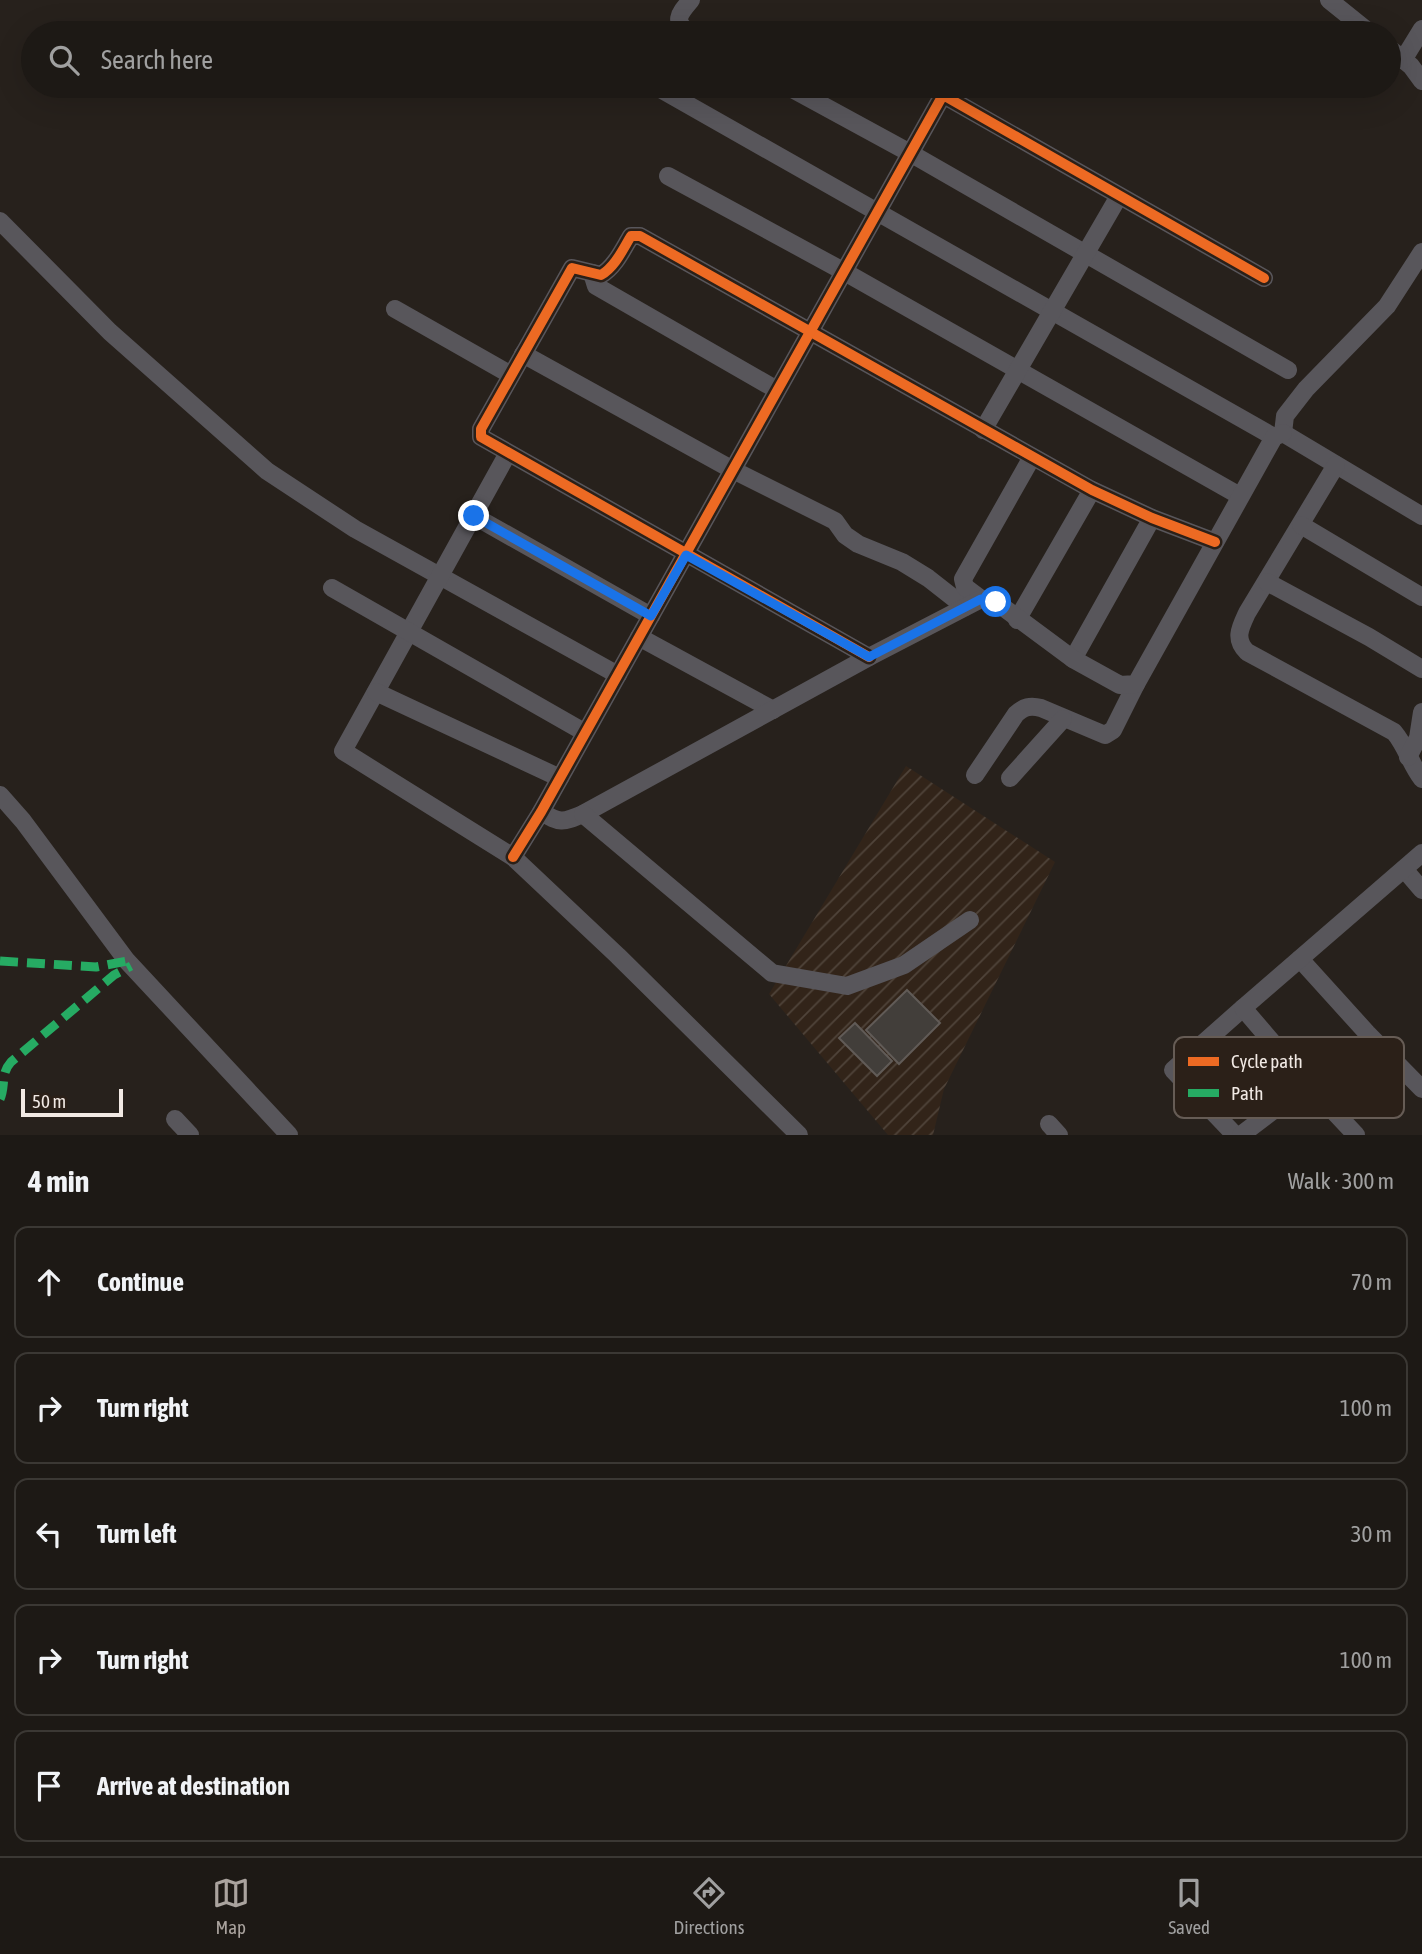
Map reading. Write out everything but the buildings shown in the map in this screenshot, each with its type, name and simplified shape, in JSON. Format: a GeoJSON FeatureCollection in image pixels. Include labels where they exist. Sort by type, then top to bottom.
{"type":"FeatureCollection","features":[{"type":"Feature","properties":{"kind":"street"},"geometry":{"type":"LineString","coordinates":[[680,21],[680,15],[691,0]]}},
{"type":"Feature","properties":{"kind":"street"},"geometry":{"type":"LineString","coordinates":[[1339,3],[1358,21]]}},
{"type":"Feature","properties":{"kind":"street"},"geometry":{"type":"LineString","coordinates":[[1401,49],[1422,29]]}},
{"type":"Feature","properties":{"kind":"street"},"geometry":{"type":"LineString","coordinates":[[1401,58],[1422,81]]}},
{"type":"Feature","properties":{"kind":"street"},"geometry":{"type":"LineString","coordinates":[[676,98],[1052,312],[1336,465],[1422,516]]}},
{"type":"Feature","properties":{"kind":"street"},"geometry":{"type":"LineString","coordinates":[[808,98],[1288,370]]}},
{"type":"Feature","properties":{"kind":"street"},"geometry":{"type":"LineString","coordinates":[[513,857],[560,779],[940,98]]}},
{"type":"Feature","properties":{"kind":"street"},"geometry":{"type":"LineString","coordinates":[[949,98],[1264,278]]}},
{"type":"Feature","properties":{"kind":"street"},"geometry":{"type":"LineString","coordinates":[[668,176],[843,271],[1240,496]]}},
{"type":"Feature","properties":{"kind":"street"},"geometry":{"type":"LineString","coordinates":[[984,430],[1119,196]]}},
{"type":"Feature","properties":{"kind":"street"},"geometry":{"type":"LineString","coordinates":[[0,221],[110,332],[267,471],[355,529],[618,675]]}},
{"type":"Feature","properties":{"kind":"street"},"geometry":{"type":"LineString","coordinates":[[869,657],[481,437],[479,433],[567,272],[572,268],[601,275],[610,269],[631,236],[636,235],[811,330],[1092,490],[1152,518],[1215,542]]}},
{"type":"Feature","properties":{"kind":"street"},"geometry":{"type":"LineString","coordinates":[[975,775],[1016,714],[1031,705],[1100,735],[1109,734],[1240,496],[1278,435],[1285,416],[1306,389],[1387,306],[1422,252]]}},
{"type":"Feature","properties":{"kind":"street"},"geometry":{"type":"LineString","coordinates":[[592,273],[596,286],[605,292],[776,390]]}},
{"type":"Feature","properties":{"kind":"street"},"geometry":{"type":"LineString","coordinates":[[396,309],[511,375]]}},
{"type":"Feature","properties":{"kind":"street"},"geometry":{"type":"LineString","coordinates":[[523,354],[731,469],[835,521],[845,534],[858,544],[902,562],[973,603]]}},
{"type":"Feature","properties":{"kind":"street"},"geometry":{"type":"LineString","coordinates":[[508,453],[343,751],[513,857],[618,956],[799,1135]]}},
{"type":"Feature","properties":{"kind":"street"},"geometry":{"type":"LineString","coordinates":[[973,603],[963,579],[1032,457]]}},
{"type":"Feature","properties":{"kind":"street"},"geometry":{"type":"LineString","coordinates":[[1336,465],[1239,630],[1241,647],[1394,732],[1421,775]]}},
{"type":"Feature","properties":{"kind":"street"},"geometry":{"type":"LineString","coordinates":[[1017,620],[1092,490]]}},
{"type":"Feature","properties":{"kind":"street"},"geometry":{"type":"LineString","coordinates":[[474,516],[651,616]]}},
{"type":"Feature","properties":{"kind":"street"},"geometry":{"type":"LineString","coordinates":[[1073,659],[1152,518]]}},
{"type":"Feature","properties":{"kind":"street"},"geometry":{"type":"LineString","coordinates":[[1301,526],[1422,597]]}},
{"type":"Feature","properties":{"kind":"street"},"geometry":{"type":"LineString","coordinates":[[1267,582],[1422,669]]}},
{"type":"Feature","properties":{"kind":"street"},"geometry":{"type":"LineString","coordinates":[[332,588],[584,732]]}},
{"type":"Feature","properties":{"kind":"street"},"geometry":{"type":"LineString","coordinates":[[541,812],[557,821],[565,822],[583,814],[973,603],[996,602],[1073,659],[1120,685],[1136,684]]}},
{"type":"Feature","properties":{"kind":"street"},"geometry":{"type":"LineString","coordinates":[[639,637],[773,710]]}},
{"type":"Feature","properties":{"kind":"street"},"geometry":{"type":"LineString","coordinates":[[376,692],[560,779]]}},
{"type":"Feature","properties":{"kind":"street"},"geometry":{"type":"LineString","coordinates":[[1408,757],[1418,738],[1422,712]]}},
{"type":"Feature","properties":{"kind":"street"},"geometry":{"type":"LineString","coordinates":[[1010,778],[1063,719]]}},
{"type":"Feature","properties":{"kind":"street"},"geometry":{"type":"LineString","coordinates":[[0,795],[23,821],[127,961],[289,1135]]}},
{"type":"Feature","properties":{"kind":"street"},"geometry":{"type":"LineString","coordinates":[[583,814],[772,973],[848,986],[904,965],[970,920]]}},
{"type":"Feature","properties":{"kind":"street"},"geometry":{"type":"LineString","coordinates":[[1210,1037],[1422,853]]}},
{"type":"Feature","properties":{"kind":"street"},"geometry":{"type":"LineString","coordinates":[[1404,869],[1422,890]]}},
{"type":"Feature","properties":{"kind":"street"},"geometry":{"type":"LineString","coordinates":[[1300,958],[1370,1037]]}},
{"type":"Feature","properties":{"kind":"street"},"geometry":{"type":"LineString","coordinates":[[1243,1008],[1268,1037]]}},
{"type":"Feature","properties":{"kind":"street"},"geometry":{"type":"LineString","coordinates":[[1404,1071],[1422,1088]]}},
{"type":"Feature","properties":{"kind":"street"},"geometry":{"type":"LineString","coordinates":[[1219,1118],[1235,1135]]}},
{"type":"Feature","properties":{"kind":"street"},"geometry":{"type":"LineString","coordinates":[[1241,1135],[1263,1118]]}},
{"type":"Feature","properties":{"kind":"street"},"geometry":{"type":"LineString","coordinates":[[1340,1118],[1356,1135]]}},
{"type":"Feature","properties":{"kind":"street"},"geometry":{"type":"LineString","coordinates":[[175,1119],[190,1135]]}},
{"type":"Feature","properties":{"kind":"shaded area"},"geometry":{"type":"Polygon","coordinates":[[[906,766],[1055,862],[944,1089],[933,1135],[888,1135],[769,994],[906,766]]]}},
{"type":"Feature","properties":{"kind":"marked path"},"geometry":{"type":"LineString","coordinates":[[0,961],[96,967],[127,961]]}},
{"type":"Feature","properties":{"kind":"marked path"},"geometry":{"type":"LineString","coordinates":[[0,1099],[5,1071],[11,1062],[114,975],[131,966]]}},
{"type":"Feature","properties":{"kind":"cycle path"},"geometry":{"type":"LineString","coordinates":[[513,857],[541,812],[941,98]]}},
{"type":"Feature","properties":{"kind":"cycle path"},"geometry":{"type":"LineString","coordinates":[[948,98],[1264,278]]}},
{"type":"Feature","properties":{"kind":"cycle path"},"geometry":{"type":"LineString","coordinates":[[869,657],[481,437],[481,429],[572,268],[601,275],[615,263],[631,236],[640,236],[1092,490],[1152,518],[1215,542]]}},
{"type":"Feature","properties":{"kind":"route"},"geometry":{"type":"LineString","coordinates":[[474,516],[651,616],[686,555],[869,657],[981,599],[996,602]]}}]}
